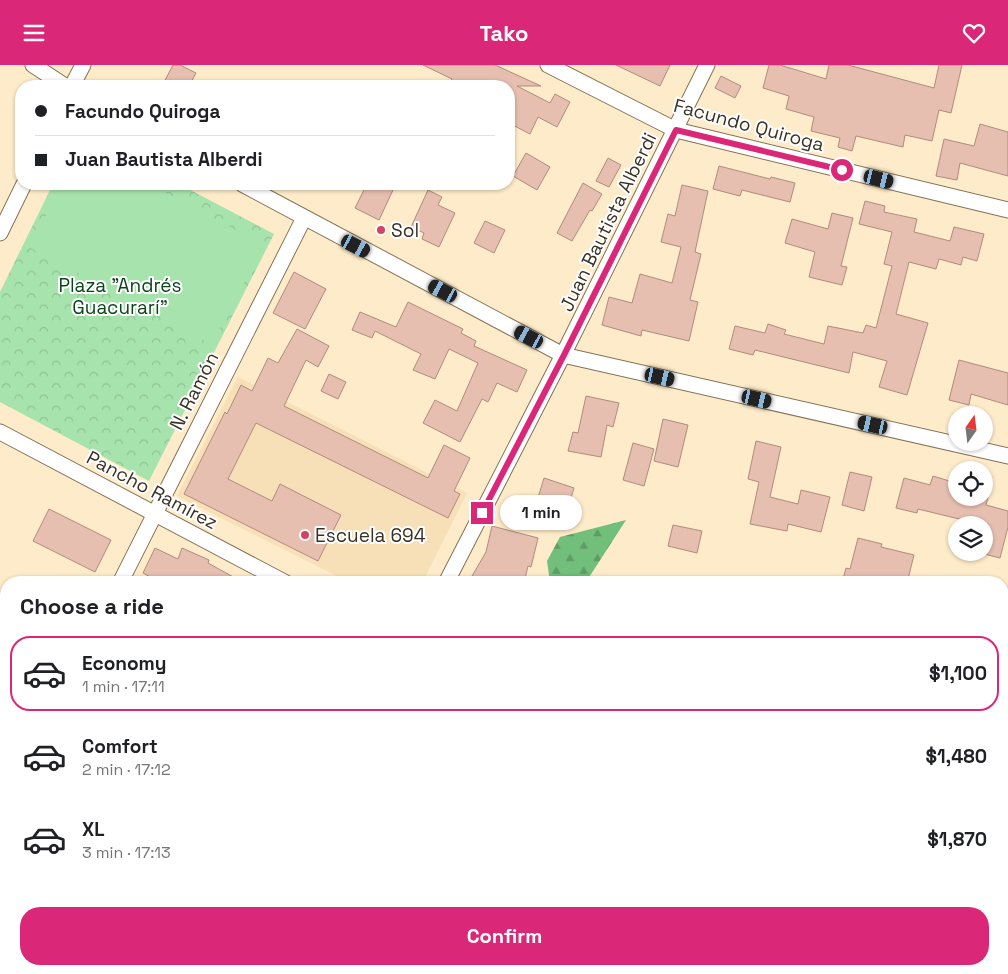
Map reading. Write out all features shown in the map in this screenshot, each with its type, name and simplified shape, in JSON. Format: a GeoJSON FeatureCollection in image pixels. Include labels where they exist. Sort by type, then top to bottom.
{"type":"FeatureCollection","features":[{"type":"Feature","properties":{"kind":"street"},"geometry":{"type":"LineString","coordinates":[[33,65],[56,80]]}},
{"type":"Feature","properties":{"kind":"street"},"geometry":{"type":"LineString","coordinates":[[75,80],[83,65]]}},
{"type":"Feature","properties":{"kind":"street","name":"Facundo Quiroga"},"geometry":{"type":"LineString","coordinates":[[548,65],[676,130],[1008,210]]}},
{"type":"Feature","properties":{"kind":"street","name":"Juan Bautista Alberdi"},"geometry":{"type":"LineString","coordinates":[[450,576],[564,355],[707,65]]}},
{"type":"Feature","properties":{"kind":"street"},"geometry":{"type":"LineString","coordinates":[[0,233],[21,190]]}},
{"type":"Feature","properties":{"kind":"street"},"geometry":{"type":"LineString","coordinates":[[253,190],[564,355],[1008,456]]}},
{"type":"Feature","properties":{"kind":"street","name":"N. Ramón"},"geometry":{"type":"LineString","coordinates":[[123,576],[304,218]]}},
{"type":"Feature","properties":{"kind":"street","name":"Pancho Ramírez"},"geometry":{"type":"LineString","coordinates":[[0,432],[273,576]]}},
{"type":"Feature","properties":{"kind":"shaded area"},"geometry":{"type":"Polygon","coordinates":[[[238,377],[467,493],[426,576],[337,576],[177,496],[238,377]]]}},
{"type":"Feature","properties":{"kind":"green space","name":"Plaza \"Andrés Guacurarí\""},"geometry":{"type":"Polygon","coordinates":[[[50,190],[190,190],[274,234],[149,481],[0,402],[0,292],[50,190]]]}},
{"type":"Feature","properties":{"kind":"green space"},"geometry":{"type":"Polygon","coordinates":[[[60,190],[160,190],[264,245],[211,344],[29,247],[60,190]]]}},
{"type":"Feature","properties":{"kind":"green space"},"geometry":{"type":"Polygon","coordinates":[[[626,520],[590,576],[549,576],[547,561],[560,537],[626,520]]]}},
{"type":"Feature","properties":{"kind":"building"},"geometry":{"type":"Polygon","coordinates":[[[173,65],[180,65],[196,73],[192,80],[165,80],[173,65]]]}},
{"type":"Feature","properties":{"kind":"building"},"geometry":{"type":"Polygon","coordinates":[[[423,65],[495,65],[541,86],[517,86],[550,103],[555,94],[570,102],[557,127],[538,117],[530,134],[515,126],[515,80],[452,79],[423,65]]]}},
{"type":"Feature","properties":{"kind":"building"},"geometry":{"type":"Polygon","coordinates":[[[616,65],[670,65],[660,86],[616,65]]]}},
{"type":"Feature","properties":{"kind":"building"},"geometry":{"type":"Polygon","coordinates":[[[769,65],[780,65],[826,79],[829,65],[848,65],[934,88],[939,65],[962,65],[951,113],[939,110],[932,141],[905,135],[903,147],[856,136],[852,151],[838,147],[840,138],[811,131],[814,117],[786,109],[789,96],[763,88],[769,65]]]}},
{"type":"Feature","properties":{"kind":"building"},"geometry":{"type":"Polygon","coordinates":[[[721,76],[741,86],[735,98],[715,88],[721,76]]]}},
{"type":"Feature","properties":{"kind":"building"},"geometry":{"type":"Polygon","coordinates":[[[980,124],[1008,132],[1008,176],[960,163],[957,180],[936,176],[944,139],[974,146],[980,124]]]}},
{"type":"Feature","properties":{"kind":"building"},"geometry":{"type":"Polygon","coordinates":[[[526,153],[550,167],[537,190],[515,177],[515,172],[526,153]]]}},
{"type":"Feature","properties":{"kind":"building"},"geometry":{"type":"Polygon","coordinates":[[[608,158],[621,165],[609,187],[596,181],[608,158]]]}},
{"type":"Feature","properties":{"kind":"building"},"geometry":{"type":"Polygon","coordinates":[[[719,166],[770,179],[771,177],[795,183],[790,202],[742,190],[740,196],[713,189],[719,166]]]}},
{"type":"Feature","properties":{"kind":"building"},"geometry":{"type":"Polygon","coordinates":[[[583,183],[602,194],[592,211],[590,210],[572,241],[557,233],[583,183]]]}},
{"type":"Feature","properties":{"kind":"building"},"geometry":{"type":"Polygon","coordinates":[[[682,185],[708,191],[695,252],[701,254],[690,300],[698,302],[689,341],[642,330],[641,336],[602,325],[609,297],[632,303],[640,274],[672,283],[681,247],[661,242],[668,214],[675,216],[682,185]]]}},
{"type":"Feature","properties":{"kind":"building"},"geometry":{"type":"Polygon","coordinates":[[[364,190],[393,190],[379,220],[355,208],[364,190]]]}},
{"type":"Feature","properties":{"kind":"building"},"geometry":{"type":"Polygon","coordinates":[[[428,190],[442,197],[438,205],[455,213],[439,247],[422,239],[424,233],[411,227],[428,190]]]}},
{"type":"Feature","properties":{"kind":"building"},"geometry":{"type":"Polygon","coordinates":[[[865,201],[885,206],[884,212],[917,219],[914,232],[950,241],[954,227],[984,234],[977,261],[963,257],[961,265],[939,259],[936,269],[909,262],[896,314],[928,323],[907,395],[879,387],[887,361],[853,352],[849,373],[755,350],[753,355],[729,349],[735,326],[765,333],[768,324],[786,330],[784,334],[824,344],[828,326],[863,333],[866,325],[876,328],[892,266],[884,264],[892,232],[859,224],[865,201]]]}},
{"type":"Feature","properties":{"kind":"building"},"geometry":{"type":"Polygon","coordinates":[[[832,213],[853,218],[841,266],[847,267],[842,285],[809,277],[815,252],[785,243],[792,219],[828,229],[832,213]]]}},
{"type":"Feature","properties":{"kind":"building"},"geometry":{"type":"Polygon","coordinates":[[[485,221],[505,230],[494,253],[474,243],[485,221]]]}},
{"type":"Feature","properties":{"kind":"building"},"geometry":{"type":"Polygon","coordinates":[[[294,272],[326,289],[305,329],[273,313],[294,272]]]}},
{"type":"Feature","properties":{"kind":"building"},"geometry":{"type":"Polygon","coordinates":[[[408,302],[463,329],[461,333],[476,341],[474,346],[527,370],[517,392],[497,383],[488,402],[482,399],[460,442],[423,423],[435,400],[457,411],[478,363],[449,349],[435,379],[413,370],[421,354],[375,331],[372,338],[352,330],[360,312],[396,327],[408,302]]]}},
{"type":"Feature","properties":{"kind":"building"},"geometry":{"type":"Polygon","coordinates":[[[297,329],[329,346],[318,367],[306,360],[284,406],[428,478],[444,445],[470,458],[454,491],[460,494],[448,518],[256,423],[228,479],[272,501],[280,484],[341,515],[318,561],[184,494],[225,412],[227,414],[241,385],[252,391],[268,358],[278,363],[297,329]]]}},
{"type":"Feature","properties":{"kind":"building"},"geometry":{"type":"Polygon","coordinates":[[[959,360],[1008,373],[1008,405],[971,394],[969,405],[949,400],[959,360]]]}},
{"type":"Feature","properties":{"kind":"building"},"geometry":{"type":"Polygon","coordinates":[[[329,374],[346,382],[338,399],[321,391],[329,374]]]}},
{"type":"Feature","properties":{"kind":"building"},"geometry":{"type":"Polygon","coordinates":[[[586,396],[619,403],[613,427],[607,425],[601,457],[568,451],[573,432],[578,433],[586,396]]]}},
{"type":"Feature","properties":{"kind":"building"},"geometry":{"type":"Polygon","coordinates":[[[663,419],[688,425],[678,467],[654,461],[663,419]]]}},
{"type":"Feature","properties":{"kind":"building"},"geometry":{"type":"Polygon","coordinates":[[[756,441],[781,447],[770,497],[798,504],[801,490],[830,497],[821,532],[788,524],[787,531],[750,524],[759,482],[748,479],[756,441]]]}},
{"type":"Feature","properties":{"kind":"building"},"geometry":{"type":"Polygon","coordinates":[[[633,443],[654,449],[644,486],[623,480],[633,443]]]}},
{"type":"Feature","properties":{"kind":"building"},"geometry":{"type":"Polygon","coordinates":[[[850,472],[872,477],[864,511],[842,505],[850,472]]]}},
{"type":"Feature","properties":{"kind":"building"},"geometry":{"type":"Polygon","coordinates":[[[933,476],[948,481],[948,506],[990,506],[1008,511],[1008,527],[1000,558],[993,556],[993,516],[948,516],[918,509],[917,513],[896,508],[904,478],[930,485],[933,476]]]}},
{"type":"Feature","properties":{"kind":"building"},"geometry":{"type":"Polygon","coordinates":[[[544,478],[574,488],[566,514],[536,504],[544,478]]]}},
{"type":"Feature","properties":{"kind":"building"},"geometry":{"type":"Polygon","coordinates":[[[49,509],[111,540],[95,572],[33,541],[49,509]]]}},
{"type":"Feature","properties":{"kind":"building"},"geometry":{"type":"Polygon","coordinates":[[[673,525],[702,531],[697,553],[668,546],[673,525]]]}},
{"type":"Feature","properties":{"kind":"building"},"geometry":{"type":"Polygon","coordinates":[[[492,526],[538,538],[531,567],[528,566],[526,576],[472,576],[486,552],[492,526]]]}},
{"type":"Feature","properties":{"kind":"building"},"geometry":{"type":"Polygon","coordinates":[[[858,538],[882,544],[881,547],[914,555],[909,576],[844,576],[846,568],[850,569],[858,538]]]}},
{"type":"Feature","properties":{"kind":"building"},"geometry":{"type":"Polygon","coordinates":[[[155,548],[178,559],[182,548],[209,560],[208,563],[231,576],[148,576],[143,573],[155,548]]]}},
{"type":"Feature","properties":{"kind":"place","name":"Sol"},"geometry":{"type":"Point","coordinates":[381,230]}},
{"type":"Feature","properties":{"kind":"place","name":"Escuela 694"},"geometry":{"type":"Point","coordinates":[305,535]}},
{"type":"Feature","properties":{"kind":"route"},"geometry":{"type":"LineString","coordinates":[[482,513],[564,355],[676,130],[842,170]]}}]}
